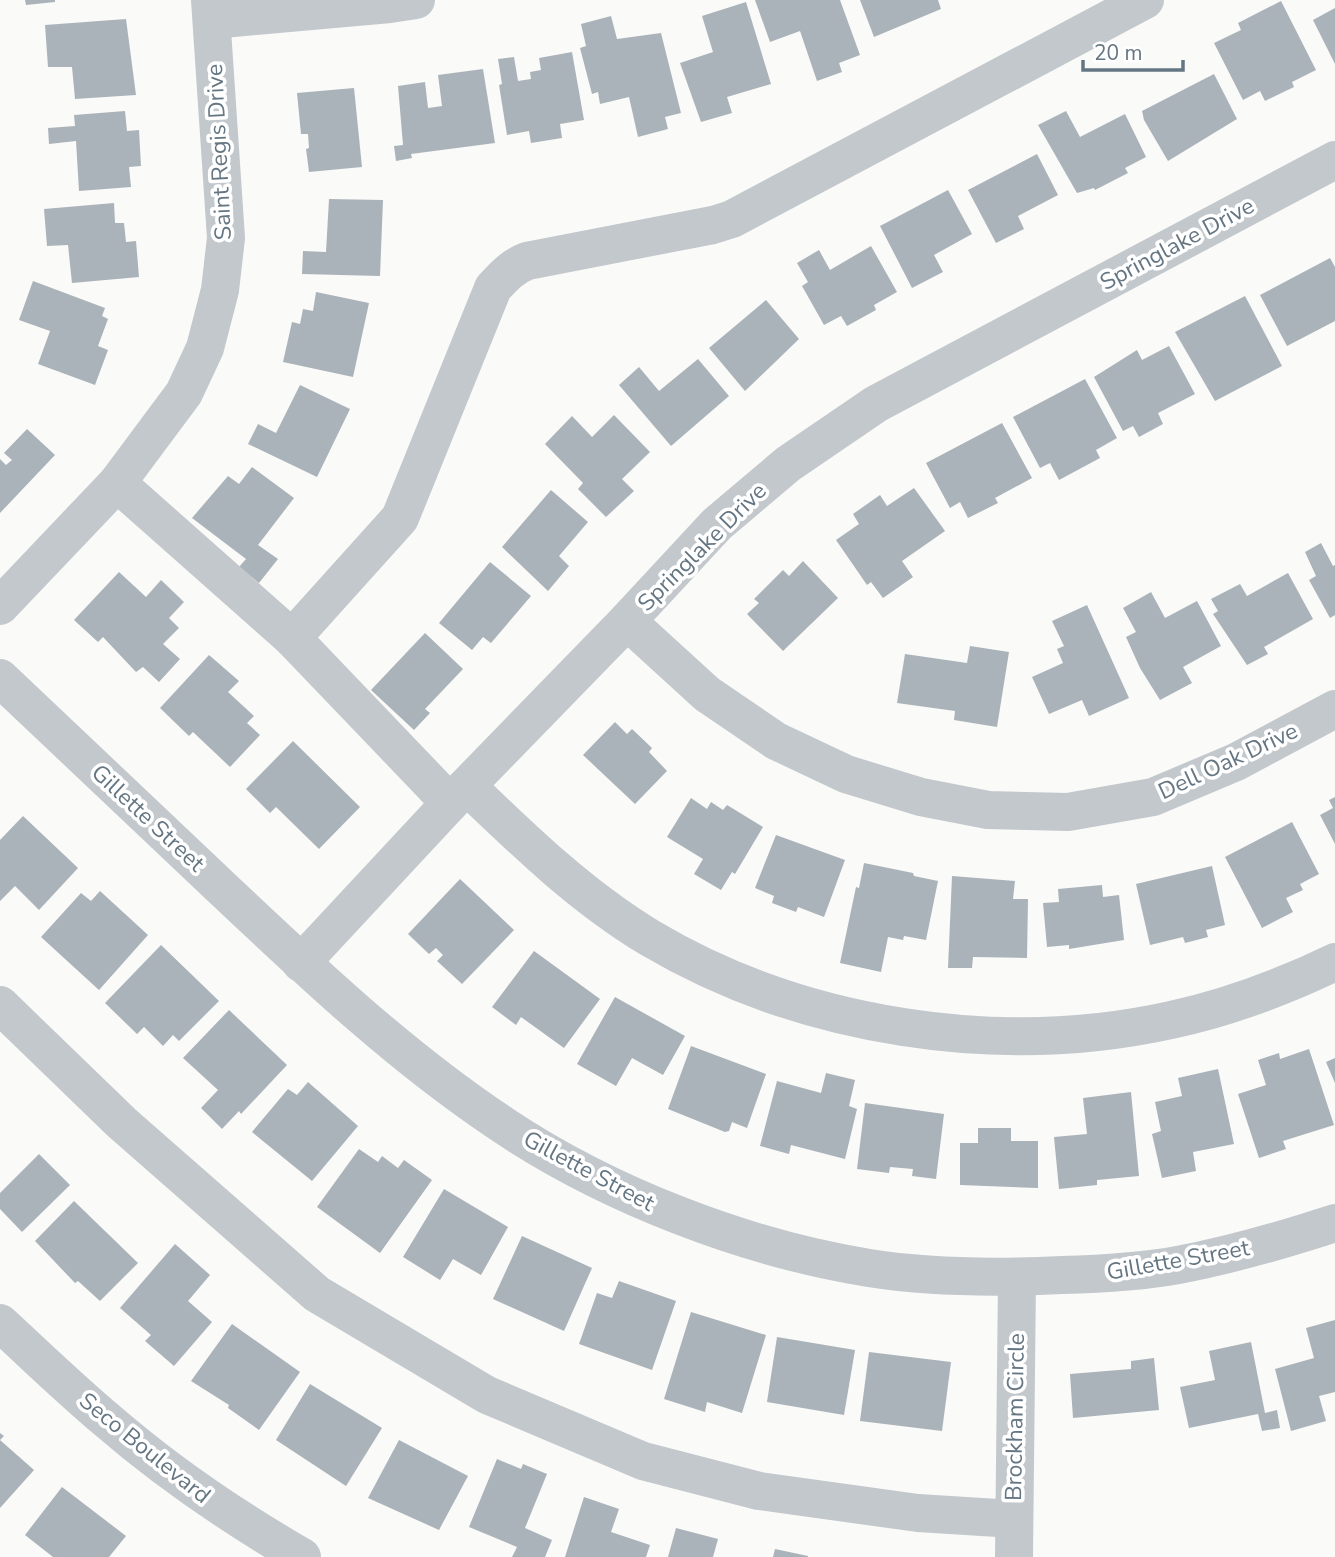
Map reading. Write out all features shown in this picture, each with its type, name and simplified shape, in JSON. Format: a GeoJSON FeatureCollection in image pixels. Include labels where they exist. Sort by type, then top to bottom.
{"type":"FeatureCollection","features":[{"type":"Feature","properties":{"kind":"street"},"geometry":{"type":"LineString","coordinates":[[211,10],[390,4],[416,0]]}},
{"type":"Feature","properties":{"kind":"street"},"geometry":{"type":"LineString","coordinates":[[292,638],[400,518],[493,288],[514,266],[536,259],[732,219],[1146,0]]}},
{"type":"Feature","properties":{"kind":"street","name":"Saint Regis Drive"},"geometry":{"type":"LineString","coordinates":[[0,606],[117,483],[184,393],[205,348],[220,290],[226,237],[211,10]]}},
{"type":"Feature","properties":{"kind":"street","name":"Springlake Drive"},"geometry":{"type":"LineString","coordinates":[[301,963],[717,524],[788,464],[876,404],[1335,160]]}},
{"type":"Feature","properties":{"kind":"street"},"geometry":{"type":"LineString","coordinates":[[117,483],[292,638],[459,795],[597,902],[650,938],[715,973],[788,999],[865,1020],[924,1032],[1065,1035],[1118,1030],[1212,1010],[1335,962]]}},
{"type":"Feature","properties":{"kind":"street","name":"Dell Oak Drive"},"geometry":{"type":"LineString","coordinates":[[627,621],[707,694],[776,741],[845,774],[921,797],[988,810],[1068,812],[1153,797],[1236,762],[1335,709]]}},
{"type":"Feature","properties":{"kind":"street","name":"Gillette Street"},"geometry":{"type":"LineString","coordinates":[[0,678],[301,963],[422,1066],[504,1126],[582,1172],[665,1210],[808,1255],[870,1268],[934,1275],[1017,1277],[1106,1273],[1175,1266],[1266,1245],[1335,1223]]}},
{"type":"Feature","properties":{"kind":"street"},"geometry":{"type":"LineString","coordinates":[[0,1005],[122,1123],[317,1294],[487,1395],[643,1461],[759,1491],[918,1513],[1014,1519]]}},
{"type":"Feature","properties":{"kind":"street","name":"Brockham Circle"},"geometry":{"type":"LineString","coordinates":[[1014,1557],[1017,1277]]}},
{"type":"Feature","properties":{"kind":"street","name":"Seco Boulevard"},"geometry":{"type":"LineString","coordinates":[[0,1323],[108,1421],[184,1482],[247,1525],[302,1557]]}},
{"type":"Feature","properties":{"kind":"building"},"geometry":{"type":"Polygon","coordinates":[[[25,0],[55,0],[55,2],[26,5],[25,0]]]}},
{"type":"Feature","properties":{"kind":"building"},"geometry":{"type":"Polygon","coordinates":[[[755,0],[840,0],[860,55],[839,63],[842,72],[817,81],[800,31],[770,42],[755,0]]]}},
{"type":"Feature","properties":{"kind":"building"},"geometry":{"type":"Polygon","coordinates":[[[860,0],[938,0],[941,9],[874,37],[860,0]]]}},
{"type":"Feature","properties":{"kind":"building"},"geometry":{"type":"Polygon","coordinates":[[[1281,1],[1316,70],[1292,82],[1294,87],[1265,101],[1260,91],[1243,100],[1214,43],[1241,30],[1238,23],[1281,1]]]}},
{"type":"Feature","properties":{"kind":"building"},"geometry":{"type":"Polygon","coordinates":[[[746,2],[771,84],[727,97],[732,113],[701,122],[680,63],[713,52],[702,16],[746,2]]]}},
{"type":"Feature","properties":{"kind":"building"},"geometry":{"type":"Polygon","coordinates":[[[1335,8],[1335,64],[1313,20],[1335,8]]]}},
{"type":"Feature","properties":{"kind":"building"},"geometry":{"type":"Polygon","coordinates":[[[611,16],[617,39],[661,33],[681,113],[665,117],[668,129],[638,137],[629,97],[600,104],[598,92],[592,94],[580,48],[586,46],[581,24],[611,16]]]}},
{"type":"Feature","properties":{"kind":"building"},"geometry":{"type":"Polygon","coordinates":[[[126,19],[136,95],[75,99],[72,67],[48,67],[45,25],[126,19]]]}},
{"type":"Feature","properties":{"kind":"building"},"geometry":{"type":"Polygon","coordinates":[[[572,52],[584,120],[560,124],[562,138],[531,143],[529,131],[507,135],[498,59],[514,57],[518,81],[531,79],[530,72],[541,70],[539,58],[572,52]]]}},
{"type":"Feature","properties":{"kind":"building"},"geometry":{"type":"Polygon","coordinates":[[[483,69],[495,143],[411,154],[412,158],[396,161],[394,146],[403,145],[398,86],[425,82],[428,108],[442,106],[438,75],[483,69]]]}},
{"type":"Feature","properties":{"kind":"building"},"geometry":{"type":"Polygon","coordinates":[[[1214,74],[1237,119],[1168,161],[1144,120],[1142,111],[1214,74]]]}},
{"type":"Feature","properties":{"kind":"building"},"geometry":{"type":"Polygon","coordinates":[[[354,88],[362,167],[309,172],[306,149],[309,148],[308,134],[301,134],[297,93],[354,88]]]}},
{"type":"Feature","properties":{"kind":"building"},"geometry":{"type":"Polygon","coordinates":[[[125,111],[127,131],[139,130],[141,166],[129,167],[131,187],[79,191],[76,141],[49,144],[48,128],[75,126],[74,115],[125,111]]]}},
{"type":"Feature","properties":{"kind":"building"},"geometry":{"type":"Polygon","coordinates":[[[1066,111],[1080,137],[1125,114],[1146,157],[1125,168],[1128,173],[1095,190],[1094,188],[1077,193],[1038,125],[1066,111]]]}},
{"type":"Feature","properties":{"kind":"building"},"geometry":{"type":"Polygon","coordinates":[[[1037,154],[1058,195],[1018,216],[1024,229],[996,243],[968,190],[1037,154]]]}},
{"type":"Feature","properties":{"kind":"building"},"geometry":{"type":"Polygon","coordinates":[[[948,190],[972,234],[934,255],[943,272],[912,288],[880,226],[948,190]]]}},
{"type":"Feature","properties":{"kind":"building"},"geometry":{"type":"Polygon","coordinates":[[[329,199],[383,200],[380,276],[302,274],[303,251],[326,252],[329,199]]]}},
{"type":"Feature","properties":{"kind":"building"},"geometry":{"type":"Polygon","coordinates":[[[114,203],[115,223],[124,223],[126,242],[136,241],[139,277],[72,283],[68,245],[47,246],[44,209],[114,203]]]}},
{"type":"Feature","properties":{"kind":"building"},"geometry":{"type":"Polygon","coordinates":[[[871,246],[897,292],[874,305],[876,310],[847,326],[841,316],[824,325],[802,286],[808,282],[797,263],[819,250],[830,270],[871,246]]]}},
{"type":"Feature","properties":{"kind":"building"},"geometry":{"type":"Polygon","coordinates":[[[1330,258],[1335,267],[1335,321],[1287,346],[1260,295],[1330,258]]]}},
{"type":"Feature","properties":{"kind":"building"},"geometry":{"type":"Polygon","coordinates":[[[33,281],[105,308],[102,316],[108,319],[98,346],[108,350],[95,385],[38,364],[50,331],[19,320],[33,281]]]}},
{"type":"Feature","properties":{"kind":"building"},"geometry":{"type":"Polygon","coordinates":[[[316,292],[369,303],[353,377],[283,362],[292,322],[300,324],[303,309],[313,311],[316,292]]]}},
{"type":"Feature","properties":{"kind":"building"},"geometry":{"type":"Polygon","coordinates":[[[1245,296],[1282,366],[1215,401],[1175,332],[1245,296]]]}},
{"type":"Feature","properties":{"kind":"building"},"geometry":{"type":"Polygon","coordinates":[[[766,300],[799,339],[745,391],[709,348],[766,300]]]}},
{"type":"Feature","properties":{"kind":"building"},"geometry":{"type":"Polygon","coordinates":[[[1169,346],[1195,394],[1158,413],[1163,424],[1139,437],[1133,426],[1123,431],[1094,377],[1137,350],[1142,360],[1169,346]]]}},
{"type":"Feature","properties":{"kind":"building"},"geometry":{"type":"Polygon","coordinates":[[[698,359],[729,396],[671,446],[619,385],[639,367],[659,391],[698,359]]]}},
{"type":"Feature","properties":{"kind":"building"},"geometry":{"type":"Polygon","coordinates":[[[1085,379],[1117,438],[1096,450],[1100,458],[1059,480],[1050,463],[1040,468],[1013,417],[1085,379]]]}},
{"type":"Feature","properties":{"kind":"building"},"geometry":{"type":"Polygon","coordinates":[[[300,385],[350,409],[317,477],[248,444],[258,424],[276,433],[300,385]]]}},
{"type":"Feature","properties":{"kind":"building"},"geometry":{"type":"Polygon","coordinates":[[[614,415],[650,452],[622,479],[634,491],[606,517],[578,489],[583,483],[545,444],[572,416],[592,437],[614,415]]]}},
{"type":"Feature","properties":{"kind":"building"},"geometry":{"type":"Polygon","coordinates":[[[1002,423],[1032,478],[995,498],[998,503],[968,518],[960,502],[950,508],[926,463],[1002,423]]]}},
{"type":"Feature","properties":{"kind":"building"},"geometry":{"type":"Polygon","coordinates":[[[27,429],[55,455],[0,513],[0,459],[6,465],[12,460],[4,453],[27,429]]]}},
{"type":"Feature","properties":{"kind":"building"},"geometry":{"type":"Polygon","coordinates":[[[252,467],[294,498],[258,545],[278,559],[259,583],[239,567],[246,559],[192,518],[228,476],[239,484],[252,467]]]}},
{"type":"Feature","properties":{"kind":"building"},"geometry":{"type":"Polygon","coordinates":[[[914,488],[945,531],[902,561],[913,577],[883,598],[871,582],[867,585],[836,540],[859,524],[853,514],[880,495],[887,506],[914,488]]]}},
{"type":"Feature","properties":{"kind":"building"},"geometry":{"type":"Polygon","coordinates":[[[551,490],[588,522],[559,556],[569,566],[548,591],[502,547],[551,490]]]}},
{"type":"Feature","properties":{"kind":"building"},"geometry":{"type":"Polygon","coordinates":[[[1321,543],[1333,566],[1335,565],[1335,615],[1330,618],[1309,580],[1316,576],[1305,552],[1321,543]]]}},
{"type":"Feature","properties":{"kind":"building"},"geometry":{"type":"Polygon","coordinates":[[[803,561],[838,598],[783,651],[747,614],[759,603],[754,599],[783,570],[789,576],[803,561]]]}},
{"type":"Feature","properties":{"kind":"building"},"geometry":{"type":"Polygon","coordinates":[[[490,562],[531,596],[491,643],[483,637],[472,650],[439,623],[490,562]]]}},
{"type":"Feature","properties":{"kind":"building"},"geometry":{"type":"Polygon","coordinates":[[[119,572],[146,597],[161,580],[184,602],[169,618],[179,628],[163,644],[180,659],[159,682],[143,667],[136,672],[103,637],[98,642],[74,620],[119,572]]]}},
{"type":"Feature","properties":{"kind":"building"},"geometry":{"type":"Polygon","coordinates":[[[1288,573],[1313,619],[1264,647],[1268,654],[1247,665],[1213,614],[1218,611],[1211,599],[1240,584],[1247,596],[1288,573]]]}},
{"type":"Feature","properties":{"kind":"building"},"geometry":{"type":"Polygon","coordinates":[[[1151,592],[1165,618],[1197,601],[1221,646],[1183,667],[1192,683],[1160,700],[1140,668],[1126,637],[1136,632],[1123,608],[1151,592]]]}},
{"type":"Feature","properties":{"kind":"building"},"geometry":{"type":"Polygon","coordinates":[[[1087,605],[1129,698],[1089,716],[1082,700],[1049,714],[1032,677],[1063,663],[1057,649],[1064,646],[1052,621],[1087,605]]]}},
{"type":"Feature","properties":{"kind":"building"},"geometry":{"type":"Polygon","coordinates":[[[425,633],[463,669],[425,709],[430,713],[414,730],[371,690],[425,633]]]}},
{"type":"Feature","properties":{"kind":"building"},"geometry":{"type":"Polygon","coordinates":[[[970,646],[1009,652],[997,727],[954,720],[955,711],[897,703],[905,654],[967,663],[970,646]]]}},
{"type":"Feature","properties":{"kind":"building"},"geometry":{"type":"Polygon","coordinates":[[[209,655],[239,681],[228,692],[254,716],[247,723],[260,735],[230,767],[193,732],[189,736],[160,708],[209,655]]]}},
{"type":"Feature","properties":{"kind":"building"},"geometry":{"type":"Polygon","coordinates":[[[615,722],[627,734],[632,729],[652,748],[649,752],[667,771],[635,804],[583,755],[615,722]]]}},
{"type":"Feature","properties":{"kind":"building"},"geometry":{"type":"Polygon","coordinates":[[[293,741],[360,807],[319,849],[276,807],[270,813],[246,789],[293,741]]]}},
{"type":"Feature","properties":{"kind":"building"},"geometry":{"type":"Polygon","coordinates":[[[1335,797],[1335,844],[1320,815],[1333,808],[1329,800],[1335,797]]]}},
{"type":"Feature","properties":{"kind":"building"},"geometry":{"type":"Polygon","coordinates":[[[691,798],[707,809],[711,802],[723,810],[727,805],[763,827],[735,874],[732,872],[721,890],[694,874],[703,859],[667,837],[691,798]]]}},
{"type":"Feature","properties":{"kind":"building"},"geometry":{"type":"Polygon","coordinates":[[[23,816],[78,868],[39,910],[15,886],[0,901],[0,840],[23,816]]]}},
{"type":"Feature","properties":{"kind":"building"},"geometry":{"type":"Polygon","coordinates":[[[1292,822],[1319,874],[1300,884],[1303,890],[1286,898],[1293,912],[1262,928],[1225,857],[1292,822]]]}},
{"type":"Feature","properties":{"kind":"building"},"geometry":{"type":"Polygon","coordinates":[[[776,835],[845,860],[824,917],[798,907],[796,912],[772,903],[774,896],[755,888],[776,835]]]}},
{"type":"Feature","properties":{"kind":"building"},"geometry":{"type":"Polygon","coordinates":[[[864,863],[938,881],[926,940],[904,936],[903,940],[888,937],[881,972],[840,963],[856,887],[859,888],[864,863]]]}},
{"type":"Feature","properties":{"kind":"building"},"geometry":{"type":"Polygon","coordinates":[[[1212,866],[1225,925],[1206,930],[1208,937],[1185,943],[1183,937],[1150,945],[1136,884],[1212,866]]]}},
{"type":"Feature","properties":{"kind":"building"},"geometry":{"type":"Polygon","coordinates":[[[952,876],[1015,881],[1013,899],[1028,899],[1027,958],[973,957],[972,968],[948,968],[952,876]]]}},
{"type":"Feature","properties":{"kind":"building"},"geometry":{"type":"Polygon","coordinates":[[[460,879],[514,930],[462,984],[437,961],[443,955],[436,948],[429,954],[408,934],[460,879]]]}},
{"type":"Feature","properties":{"kind":"building"},"geometry":{"type":"Polygon","coordinates":[[[1102,885],[1103,897],[1119,895],[1124,940],[1069,949],[1069,945],[1047,947],[1043,903],[1059,902],[1058,889],[1102,885]]]}},
{"type":"Feature","properties":{"kind":"building"},"geometry":{"type":"Polygon","coordinates":[[[100,891],[148,935],[99,990],[41,937],[81,893],[91,901],[100,891]]]}},
{"type":"Feature","properties":{"kind":"building"},"geometry":{"type":"Polygon","coordinates":[[[161,945],[219,1001],[179,1041],[173,1035],[163,1046],[144,1027],[137,1034],[105,1003],[161,945]]]}},
{"type":"Feature","properties":{"kind":"building"},"geometry":{"type":"Polygon","coordinates":[[[534,951],[600,999],[564,1048],[521,1017],[516,1025],[492,1007],[534,951]]]}},
{"type":"Feature","properties":{"kind":"building"},"geometry":{"type":"Polygon","coordinates":[[[615,997],[685,1036],[663,1075],[632,1058],[616,1086],[577,1064],[615,997]]]}},
{"type":"Feature","properties":{"kind":"building"},"geometry":{"type":"Polygon","coordinates":[[[229,1010],[287,1065],[241,1114],[239,1111],[222,1129],[201,1108],[218,1090],[183,1058],[229,1010]]]}},
{"type":"Feature","properties":{"kind":"building"},"geometry":{"type":"Polygon","coordinates":[[[691,1046],[766,1074],[747,1128],[732,1122],[729,1131],[725,1132],[668,1109],[691,1046]]]}},
{"type":"Feature","properties":{"kind":"building"},"geometry":{"type":"Polygon","coordinates":[[[1309,1049],[1334,1125],[1283,1141],[1286,1149],[1259,1158],[1238,1094],[1266,1085],[1258,1060],[1279,1053],[1280,1059],[1309,1049]]]}},
{"type":"Feature","properties":{"kind":"building"},"geometry":{"type":"Polygon","coordinates":[[[1335,1058],[1335,1083],[1326,1062],[1335,1058]]]}},
{"type":"Feature","properties":{"kind":"building"},"geometry":{"type":"Polygon","coordinates":[[[1218,1069],[1234,1144],[1193,1152],[1196,1171],[1162,1178],[1152,1134],[1161,1131],[1155,1102],[1182,1096],[1178,1078],[1218,1069]]]}},
{"type":"Feature","properties":{"kind":"building"},"geometry":{"type":"Polygon","coordinates":[[[826,1073],[855,1080],[849,1106],[857,1109],[845,1159],[791,1145],[789,1154],[760,1146],[777,1081],[821,1093],[826,1073]]]}},
{"type":"Feature","properties":{"kind":"building"},"geometry":{"type":"Polygon","coordinates":[[[308,1082],[358,1126],[312,1181],[252,1132],[288,1089],[297,1095],[308,1082]]]}},
{"type":"Feature","properties":{"kind":"building"},"geometry":{"type":"Polygon","coordinates":[[[1131,1092],[1139,1176],[1097,1180],[1097,1185],[1059,1189],[1054,1137],[1087,1134],[1083,1098],[1131,1092]]]}},
{"type":"Feature","properties":{"kind":"building"},"geometry":{"type":"Polygon","coordinates":[[[865,1103],[944,1114],[936,1179],[912,1176],[913,1169],[890,1167],[889,1173],[857,1169],[865,1103]]]}},
{"type":"Feature","properties":{"kind":"building"},"geometry":{"type":"Polygon","coordinates":[[[978,1128],[1011,1128],[1011,1141],[1038,1141],[1038,1188],[960,1185],[960,1143],[978,1143],[978,1128]]]}},
{"type":"Feature","properties":{"kind":"building"},"geometry":{"type":"Polygon","coordinates":[[[359,1149],[378,1162],[382,1156],[398,1168],[404,1160],[432,1180],[380,1253],[317,1207],[359,1149]]]}},
{"type":"Feature","properties":{"kind":"building"},"geometry":{"type":"Polygon","coordinates":[[[39,1154],[70,1185],[22,1232],[0,1209],[0,1193],[39,1154]]]}},
{"type":"Feature","properties":{"kind":"building"},"geometry":{"type":"Polygon","coordinates":[[[444,1189],[508,1227],[481,1275],[453,1259],[440,1280],[403,1257],[444,1189]]]}},
{"type":"Feature","properties":{"kind":"building"},"geometry":{"type":"Polygon","coordinates":[[[74,1201],[138,1263],[100,1301],[78,1281],[75,1283],[35,1241],[74,1201]]]}},
{"type":"Feature","properties":{"kind":"building"},"geometry":{"type":"Polygon","coordinates":[[[522,1236],[592,1268],[564,1331],[493,1299],[522,1236]]]}},
{"type":"Feature","properties":{"kind":"building"},"geometry":{"type":"Polygon","coordinates":[[[175,1244],[210,1275],[188,1301],[212,1322],[174,1366],[145,1341],[151,1335],[120,1308],[175,1244]]]}},
{"type":"Feature","properties":{"kind":"building"},"geometry":{"type":"Polygon","coordinates":[[[619,1281],[676,1301],[652,1370],[579,1344],[597,1293],[612,1298],[619,1281]]]}},
{"type":"Feature","properties":{"kind":"building"},"geometry":{"type":"Polygon","coordinates":[[[691,1312],[766,1335],[742,1413],[707,1402],[705,1412],[664,1399],[691,1312]]]}},
{"type":"Feature","properties":{"kind":"building"},"geometry":{"type":"Polygon","coordinates":[[[1335,1320],[1335,1392],[1319,1396],[1326,1421],[1291,1431],[1275,1369],[1314,1358],[1306,1328],[1335,1320]]]}},
{"type":"Feature","properties":{"kind":"building"},"geometry":{"type":"Polygon","coordinates":[[[232,1324],[300,1372],[259,1430],[228,1408],[229,1405],[191,1381],[232,1324]]]}},
{"type":"Feature","properties":{"kind":"building"},"geometry":{"type":"Polygon","coordinates":[[[777,1337],[855,1350],[844,1415],[767,1402],[777,1337]]]}},
{"type":"Feature","properties":{"kind":"building"},"geometry":{"type":"Polygon","coordinates":[[[1251,1342],[1265,1413],[1277,1410],[1280,1428],[1262,1431],[1258,1414],[1189,1428],[1180,1387],[1215,1380],[1209,1351],[1251,1342]]]}},
{"type":"Feature","properties":{"kind":"building"},"geometry":{"type":"Polygon","coordinates":[[[869,1352],[951,1362],[942,1431],[860,1421],[869,1352]]]}},
{"type":"Feature","properties":{"kind":"building"},"geometry":{"type":"Polygon","coordinates":[[[1154,1358],[1159,1410],[1073,1418],[1070,1374],[1131,1369],[1131,1361],[1154,1358]]]}},
{"type":"Feature","properties":{"kind":"building"},"geometry":{"type":"Polygon","coordinates":[[[310,1384],[382,1428],[346,1486],[276,1440],[310,1384]]]}},
{"type":"Feature","properties":{"kind":"building"},"geometry":{"type":"Polygon","coordinates":[[[0,1440],[34,1470],[0,1508],[0,1440]]]}},
{"type":"Feature","properties":{"kind":"building"},"geometry":{"type":"Polygon","coordinates":[[[399,1440],[468,1476],[439,1530],[368,1498],[399,1440]]]}},
{"type":"Feature","properties":{"kind":"building"},"geometry":{"type":"Polygon","coordinates":[[[497,1459],[521,1469],[523,1464],[547,1474],[525,1528],[552,1540],[545,1557],[512,1557],[517,1547],[469,1527],[497,1459]]]}},
{"type":"Feature","properties":{"kind":"building"},"geometry":{"type":"Polygon","coordinates":[[[62,1487],[126,1536],[109,1557],[53,1557],[25,1535],[62,1487]]]}},
{"type":"Feature","properties":{"kind":"building"},"geometry":{"type":"Polygon","coordinates":[[[584,1497],[619,1509],[611,1532],[650,1545],[646,1557],[565,1557],[584,1497]]]}},
{"type":"Feature","properties":{"kind":"building"},"geometry":{"type":"Polygon","coordinates":[[[676,1528],[718,1539],[713,1557],[668,1557],[676,1528]]]}},
{"type":"Feature","properties":{"kind":"building"},"geometry":{"type":"Polygon","coordinates":[[[775,1549],[808,1556],[808,1557],[773,1557],[775,1549]]]}}]}
